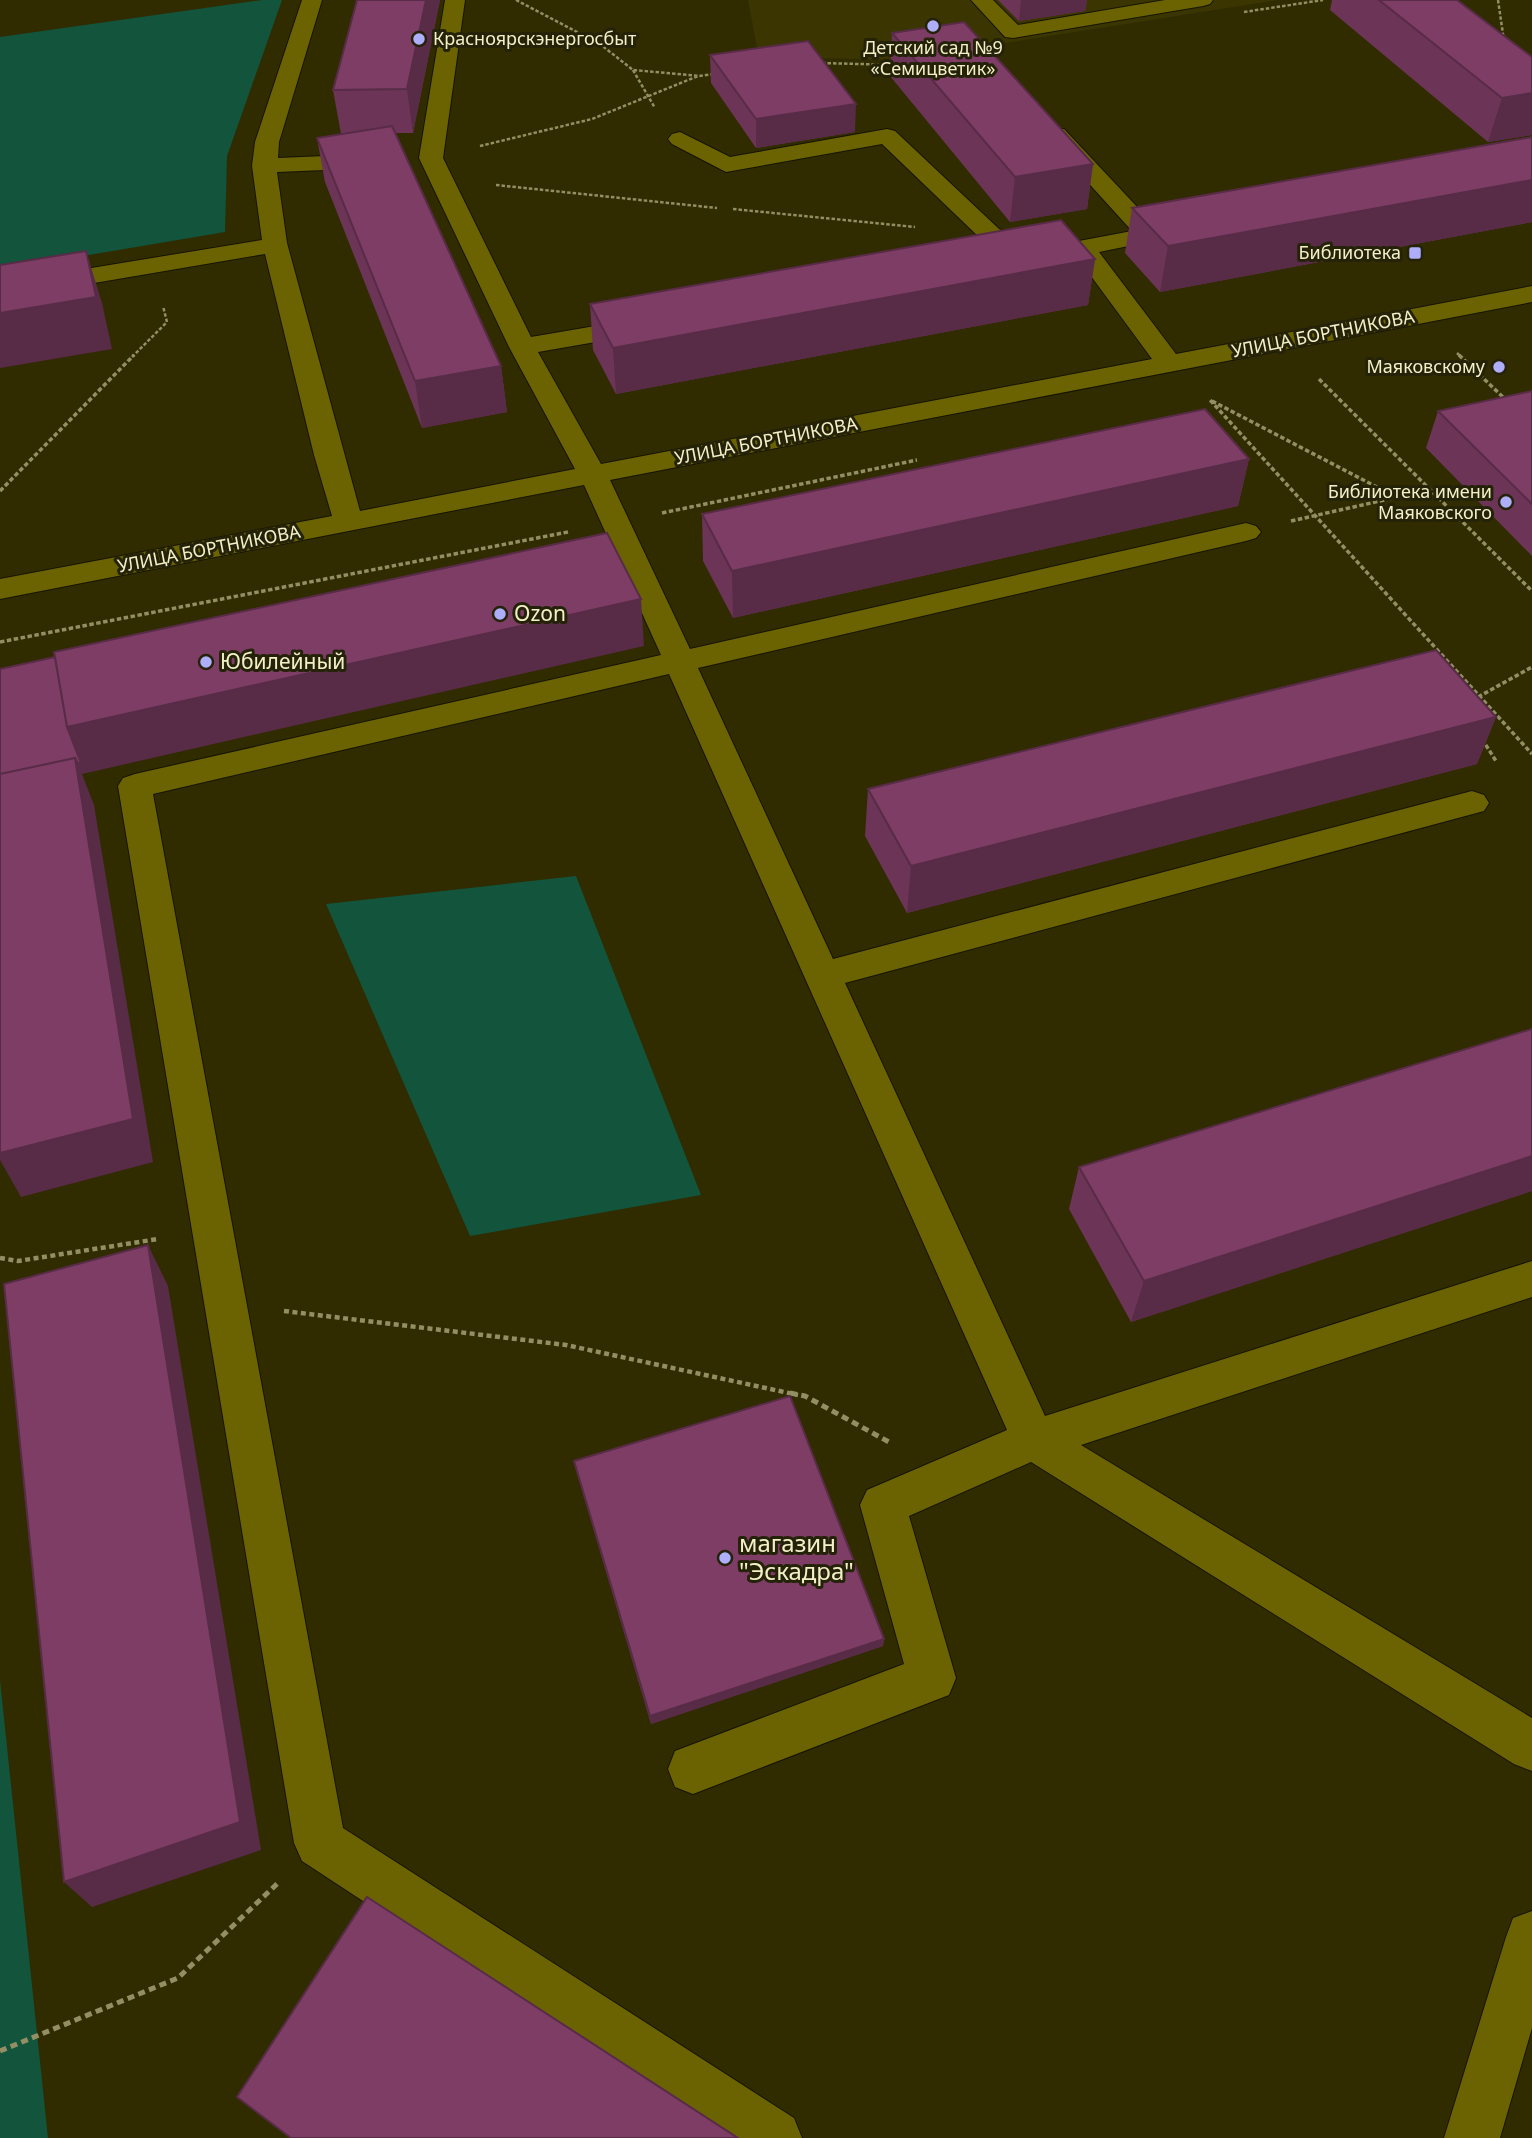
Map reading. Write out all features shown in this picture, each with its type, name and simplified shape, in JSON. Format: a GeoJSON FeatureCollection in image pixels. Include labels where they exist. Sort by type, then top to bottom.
{"type":"FeatureCollection","features":[{"type":"Feature","properties":{"kind":"street"},"geometry":{"type":"LineString","coordinates":[[312,0],[267,142],[264,166],[276,245],[334,478],[349,522]]}},
{"type":"Feature","properties":{"kind":"street"},"geometry":{"type":"LineString","coordinates":[[455,0],[410,159],[522,347],[616,522],[1034,1440],[1532,1746]]}},
{"type":"Feature","properties":{"kind":"street"},"geometry":{"type":"LineString","coordinates":[[981,0],[1013,32],[1202,0]]}},
{"type":"Feature","properties":{"kind":"street"},"geometry":{"type":"LineString","coordinates":[[1036,113],[1148,234]]}},
{"type":"Feature","properties":{"kind":"street"},"geometry":{"type":"LineString","coordinates":[[680,139],[726,165],[887,136],[990,234],[1046,254]]}},
{"type":"Feature","properties":{"kind":"street"},"geometry":{"type":"LineString","coordinates":[[264,166],[410,159]]}},
{"type":"Feature","properties":{"kind":"street"},"geometry":{"type":"LineString","coordinates":[[1005,262],[1203,224]]}},
{"type":"Feature","properties":{"kind":"street"},"geometry":{"type":"LineString","coordinates":[[0,291],[276,245]]}},
{"type":"Feature","properties":{"kind":"street"},"geometry":{"type":"LineString","coordinates":[[1083,248],[1169,364]]}},
{"type":"Feature","properties":{"kind":"street","name":"УЛИЦА БОРТНИКОВА"},"geometry":{"type":"LineString","coordinates":[[0,589],[1532,294]]}},
{"type":"Feature","properties":{"kind":"street"},"geometry":{"type":"LineString","coordinates":[[522,347],[660,323]]}},
{"type":"Feature","properties":{"kind":"street"},"geometry":{"type":"LineString","coordinates":[[774,2138],[320,1843],[135,786],[1245,532]]}},
{"type":"Feature","properties":{"kind":"street"},"geometry":{"type":"LineString","coordinates":[[824,975],[1472,803]]}},
{"type":"Feature","properties":{"kind":"street"},"geometry":{"type":"LineString","coordinates":[[693,1769],[932,1678],[883,1506],[1034,1440],[1532,1279]]}},
{"type":"Feature","properties":{"kind":"street"},"geometry":{"type":"LineString","coordinates":[[1472,2138],[1532,1937]]}},
{"type":"Feature","properties":{"kind":"path"},"geometry":{"type":"LineString","coordinates":[[410,159],[592,119],[699,76],[633,69],[600,44],[516,0]]}},
{"type":"Feature","properties":{"kind":"path"},"geometry":{"type":"LineString","coordinates":[[1498,0],[1504,42]]}},
{"type":"Feature","properties":{"kind":"path"},"geometry":{"type":"LineString","coordinates":[[0,491],[167,322],[152,266]]}},
{"type":"Feature","properties":{"kind":"path"},"geometry":{"type":"LineString","coordinates":[[1467,348],[1454,351],[1513,406]]}},
{"type":"Feature","properties":{"kind":"path"},"geometry":{"type":"LineString","coordinates":[[1332,375],[1318,378],[1532,591]]}},
{"type":"Feature","properties":{"kind":"path"},"geometry":{"type":"LineString","coordinates":[[1197,403],[1224,397]]}},
{"type":"Feature","properties":{"kind":"path"},"geometry":{"type":"LineString","coordinates":[[1210,400],[1396,497]]}},
{"type":"Feature","properties":{"kind":"path"},"geometry":{"type":"LineString","coordinates":[[1210,400],[1532,754]]}},
{"type":"Feature","properties":{"kind":"path"},"geometry":{"type":"LineString","coordinates":[[0,642],[253,595],[927,458]]}},
{"type":"Feature","properties":{"kind":"path"},"geometry":{"type":"LineString","coordinates":[[1245,532],[1430,489]]}},
{"type":"Feature","properties":{"kind":"path"},"geometry":{"type":"LineString","coordinates":[[1472,703],[1479,696],[1532,667]]}},
{"type":"Feature","properties":{"kind":"path"},"geometry":{"type":"LineString","coordinates":[[1472,803],[1511,786],[1479,733]]}},
{"type":"Feature","properties":{"kind":"path"},"geometry":{"type":"LineString","coordinates":[[0,1258],[19,1261],[150,1241],[212,1224]]}},
{"type":"Feature","properties":{"kind":"path"},"geometry":{"type":"LineString","coordinates":[[222,1287],[284,1311],[566,1345],[805,1396],[951,1476]]}},
{"type":"Feature","properties":{"kind":"path"},"geometry":{"type":"LineString","coordinates":[[0,2051],[178,1978],[320,1843]]}},
{"type":"Feature","properties":{"kind":"shaded area","name":"Детский сад №9 «Семицветик»"},"geometry":{"type":"Polygon","coordinates":[[[748,0],[1278,0],[898,60],[822,58],[758,52],[748,0]]]}},
{"type":"Feature","properties":{"kind":"green space"},"geometry":{"type":"Polygon","coordinates":[[[262,0],[282,0],[227,156],[225,232],[0,270],[0,37],[262,0]]]}},
{"type":"Feature","properties":{"kind":"green space"},"geometry":{"type":"Polygon","coordinates":[[[576,876],[701,1195],[470,1236],[326,904],[576,876]]]}},
{"type":"Feature","properties":{"kind":"green space"},"geometry":{"type":"Polygon","coordinates":[[[0,1680],[48,2138],[0,2138],[0,1680]]]}},
{"type":"Feature","properties":{"kind":"building"},"geometry":{"type":"Polygon","coordinates":[[[357,0],[426,0],[407,89],[333,90],[357,0]]]}},
{"type":"Feature","properties":{"kind":"building"},"geometry":{"type":"Polygon","coordinates":[[[1379,0],[1457,0],[1532,57],[1532,93],[1502,98],[1379,0]]]}},
{"type":"Feature","properties":{"kind":"building"},"geometry":{"type":"Polygon","coordinates":[[[964,22],[1093,164],[1015,177],[892,33],[964,22]]]}},
{"type":"Feature","properties":{"kind":"building"},"geometry":{"type":"Polygon","coordinates":[[[808,41],[856,104],[756,119],[710,55],[808,41]]]}},
{"type":"Feature","properties":{"kind":"building"},"geometry":{"type":"Polygon","coordinates":[[[392,126],[501,366],[415,381],[317,138],[392,126]]]}},
{"type":"Feature","properties":{"kind":"building"},"geometry":{"type":"Polygon","coordinates":[[[1532,137],[1532,180],[1168,246],[1132,208],[1532,137]]]}},
{"type":"Feature","properties":{"kind":"building"},"geometry":{"type":"Polygon","coordinates":[[[1061,220],[1095,259],[613,348],[590,304],[1061,220]]]}},
{"type":"Feature","properties":{"kind":"building"},"geometry":{"type":"Polygon","coordinates":[[[86,251],[96,297],[0,313],[0,265],[86,251]]]}},
{"type":"Feature","properties":{"kind":"building"},"geometry":{"type":"Polygon","coordinates":[[[1532,391],[1532,504],[1438,411],[1532,391]]]}},
{"type":"Feature","properties":{"kind":"building"},"geometry":{"type":"Polygon","coordinates":[[[1205,409],[1249,459],[732,571],[702,514],[1205,409]]]}},
{"type":"Feature","properties":{"kind":"building"},"geometry":{"type":"Polygon","coordinates":[[[607,533],[641,599],[67,727],[54,652],[607,533]]]}},
{"type":"Feature","properties":{"kind":"building"},"geometry":{"type":"Polygon","coordinates":[[[1436,650],[1496,717],[911,866],[868,789],[1436,650]]]}},
{"type":"Feature","properties":{"kind":"building"},"geometry":{"type":"Polygon","coordinates":[[[55,657],[67,727],[81,763],[75,758],[0,774],[0,669],[55,657]]]}},
{"type":"Feature","properties":{"kind":"building"},"geometry":{"type":"Polygon","coordinates":[[[75,758],[133,1119],[0,1153],[0,774],[75,758]]]}},
{"type":"Feature","properties":{"kind":"building"},"geometry":{"type":"Polygon","coordinates":[[[1532,1029],[1532,1156],[1144,1281],[1079,1167],[1532,1029]]]}},
{"type":"Feature","properties":{"kind":"building"},"geometry":{"type":"Polygon","coordinates":[[[148,1245],[240,1822],[64,1882],[4,1284],[148,1245]]]}},
{"type":"Feature","properties":{"kind":"building","name":"магазин \"Эскадра\""},"geometry":{"type":"Polygon","coordinates":[[[790,1396],[884,1639],[650,1716],[574,1461],[790,1396]]]}},
{"type":"Feature","properties":{"kind":"building"},"geometry":{"type":"Polygon","coordinates":[[[367,1897],[738,2138],[291,2138],[237,2097],[367,1897]]]}},
{"type":"Feature","properties":{"kind":"place","name":"Детский сад №9 «Семицветик»"},"geometry":{"type":"Point","coordinates":[933,26]}},
{"type":"Feature","properties":{"kind":"place","name":"Красноярскэнергосбыт"},"geometry":{"type":"Point","coordinates":[419,39]}},
{"type":"Feature","properties":{"kind":"place","name":"Библиотека"},"geometry":{"type":"Point","coordinates":[1415,253]}},
{"type":"Feature","properties":{"kind":"place","name":"Маяковскому"},"geometry":{"type":"Point","coordinates":[1499,367]}},
{"type":"Feature","properties":{"kind":"place","name":"Библиотека имени Маяковского"},"geometry":{"type":"Point","coordinates":[1506,502]}},
{"type":"Feature","properties":{"kind":"place","name":"Ozon"},"geometry":{"type":"Point","coordinates":[500,614]}},
{"type":"Feature","properties":{"kind":"place","name":"Юбилейный"},"geometry":{"type":"Point","coordinates":[206,662]}},
{"type":"Feature","properties":{"kind":"place","name":"магазин \"Эскадра\""},"geometry":{"type":"Point","coordinates":[725,1558]}}]}
